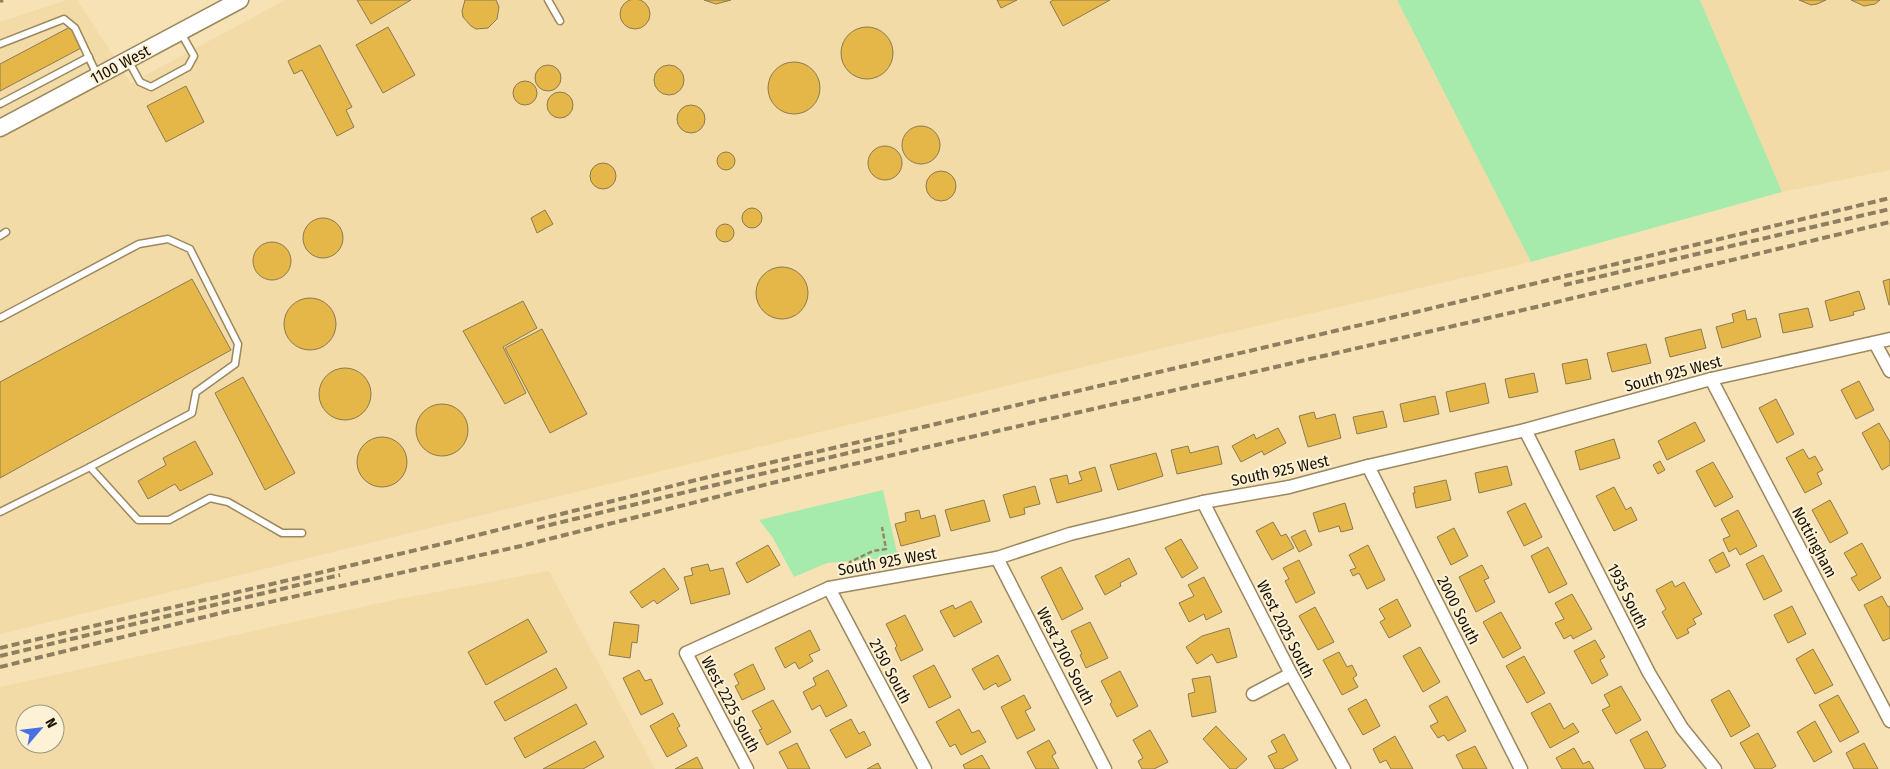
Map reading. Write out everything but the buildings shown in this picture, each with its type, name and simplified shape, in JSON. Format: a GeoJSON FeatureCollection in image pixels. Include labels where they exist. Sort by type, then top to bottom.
{"type":"FeatureCollection","features":[{"type":"Feature","properties":{"kind":"street","name":"1100 West"},"geometry":{"type":"LineString","coordinates":[[0,128],[240,0]]}},
{"type":"Feature","properties":{"kind":"street","name":"South 925 West"},"geometry":{"type":"LineString","coordinates":[[686,653],[829,588],[997,558],[1070,534],[1204,502],[1290,487],[1368,466],[1525,430],[1712,378],[1890,339]]}},
{"type":"Feature","properties":{"kind":"street"},"geometry":{"type":"LineString","coordinates":[[1875,343],[1890,371]]}},
{"type":"Feature","properties":{"kind":"street","name":"Nottingham"},"geometry":{"type":"LineString","coordinates":[[1712,378],[1890,721]]}},
{"type":"Feature","properties":{"kind":"street","name":"1935 South"},"geometry":{"type":"LineString","coordinates":[[1525,430],[1649,672],[1682,728],[1715,769]]}},
{"type":"Feature","properties":{"kind":"street","name":"2000 South"},"geometry":{"type":"LineString","coordinates":[[1368,466],[1521,769]]}},
{"type":"Feature","properties":{"kind":"street","name":"West 2025 South"},"geometry":{"type":"LineString","coordinates":[[1204,502],[1290,674],[1344,769]]}},
{"type":"Feature","properties":{"kind":"street","name":"West 2100 South"},"geometry":{"type":"LineString","coordinates":[[997,558],[1106,769]]}},
{"type":"Feature","properties":{"kind":"street","name":"2150 South"},"geometry":{"type":"LineString","coordinates":[[829,588],[925,769]]}},
{"type":"Feature","properties":{"kind":"street","name":"West 2225 South"},"geometry":{"type":"LineString","coordinates":[[686,653],[747,769]]}},
{"type":"Feature","properties":{"kind":"street"},"geometry":{"type":"LineString","coordinates":[[1253,694],[1290,674]]}},
{"type":"Feature","properties":{"kind":"lane"},"geometry":{"type":"LineString","coordinates":[[548,0],[560,21]]}},
{"type":"Feature","properties":{"kind":"lane"},"geometry":{"type":"LineString","coordinates":[[0,44],[64,19],[75,28],[98,76]]}},
{"type":"Feature","properties":{"kind":"lane"},"geometry":{"type":"LineString","coordinates":[[128,60],[140,82],[151,87],[188,68],[194,56],[181,32]]}},
{"type":"Feature","properties":{"kind":"lane"},"geometry":{"type":"LineString","coordinates":[[0,104],[89,57]]}},
{"type":"Feature","properties":{"kind":"lane"},"geometry":{"type":"LineString","coordinates":[[0,318],[138,244],[168,238],[190,249],[238,344],[235,364],[196,392],[192,413],[0,512]]}},
{"type":"Feature","properties":{"kind":"lane"},"geometry":{"type":"LineString","coordinates":[[90,467],[138,520],[168,520],[210,498],[228,502],[282,533],[302,533]]}},
{"type":"Feature","properties":{"kind":"path"},"geometry":{"type":"LineString","coordinates":[[849,565],[850,562],[873,551],[886,549],[882,527]]}},
{"type":"Feature","properties":{"kind":"shaded area"},"geometry":{"type":"Polygon","coordinates":[[[67,0],[77,0],[131,83],[285,0],[1397,0],[1531,262],[1128,356],[0,634],[0,22],[67,0]]]}},
{"type":"Feature","properties":{"kind":"shaded area"},"geometry":{"type":"Polygon","coordinates":[[[1700,0],[1890,0],[1890,170],[1782,192],[1700,0]]]}},
{"type":"Feature","properties":{"kind":"shaded area"},"geometry":{"type":"Polygon","coordinates":[[[549,571],[655,769],[0,769],[0,687],[398,599],[549,571]]]}},
{"type":"Feature","properties":{"kind":"green space"},"geometry":{"type":"Polygon","coordinates":[[[1397,0],[1700,0],[1782,192],[1531,262],[1397,0]]]}},
{"type":"Feature","properties":{"kind":"green space"},"geometry":{"type":"Polygon","coordinates":[[[883,490],[898,557],[827,563],[794,577],[773,538],[759,520],[883,490]]]}},
{"type":"Feature","properties":{"kind":"railway"},"geometry":{"type":"LineString","coordinates":[[0,648],[450,542],[696,480],[1416,312],[1890,198]]}},
{"type":"Feature","properties":{"kind":"railway"},"geometry":{"type":"LineString","coordinates":[[1564,285],[1890,209]]}},
{"type":"Feature","properties":{"kind":"railway"},"geometry":{"type":"LineString","coordinates":[[0,667],[225,612],[521,546],[780,481],[1536,307],[1890,222]]}},
{"type":"Feature","properties":{"kind":"railway"},"geometry":{"type":"LineString","coordinates":[[537,528],[902,440]]}},
{"type":"Feature","properties":{"kind":"railway"},"geometry":{"type":"LineString","coordinates":[[0,656],[340,575]]}}]}
